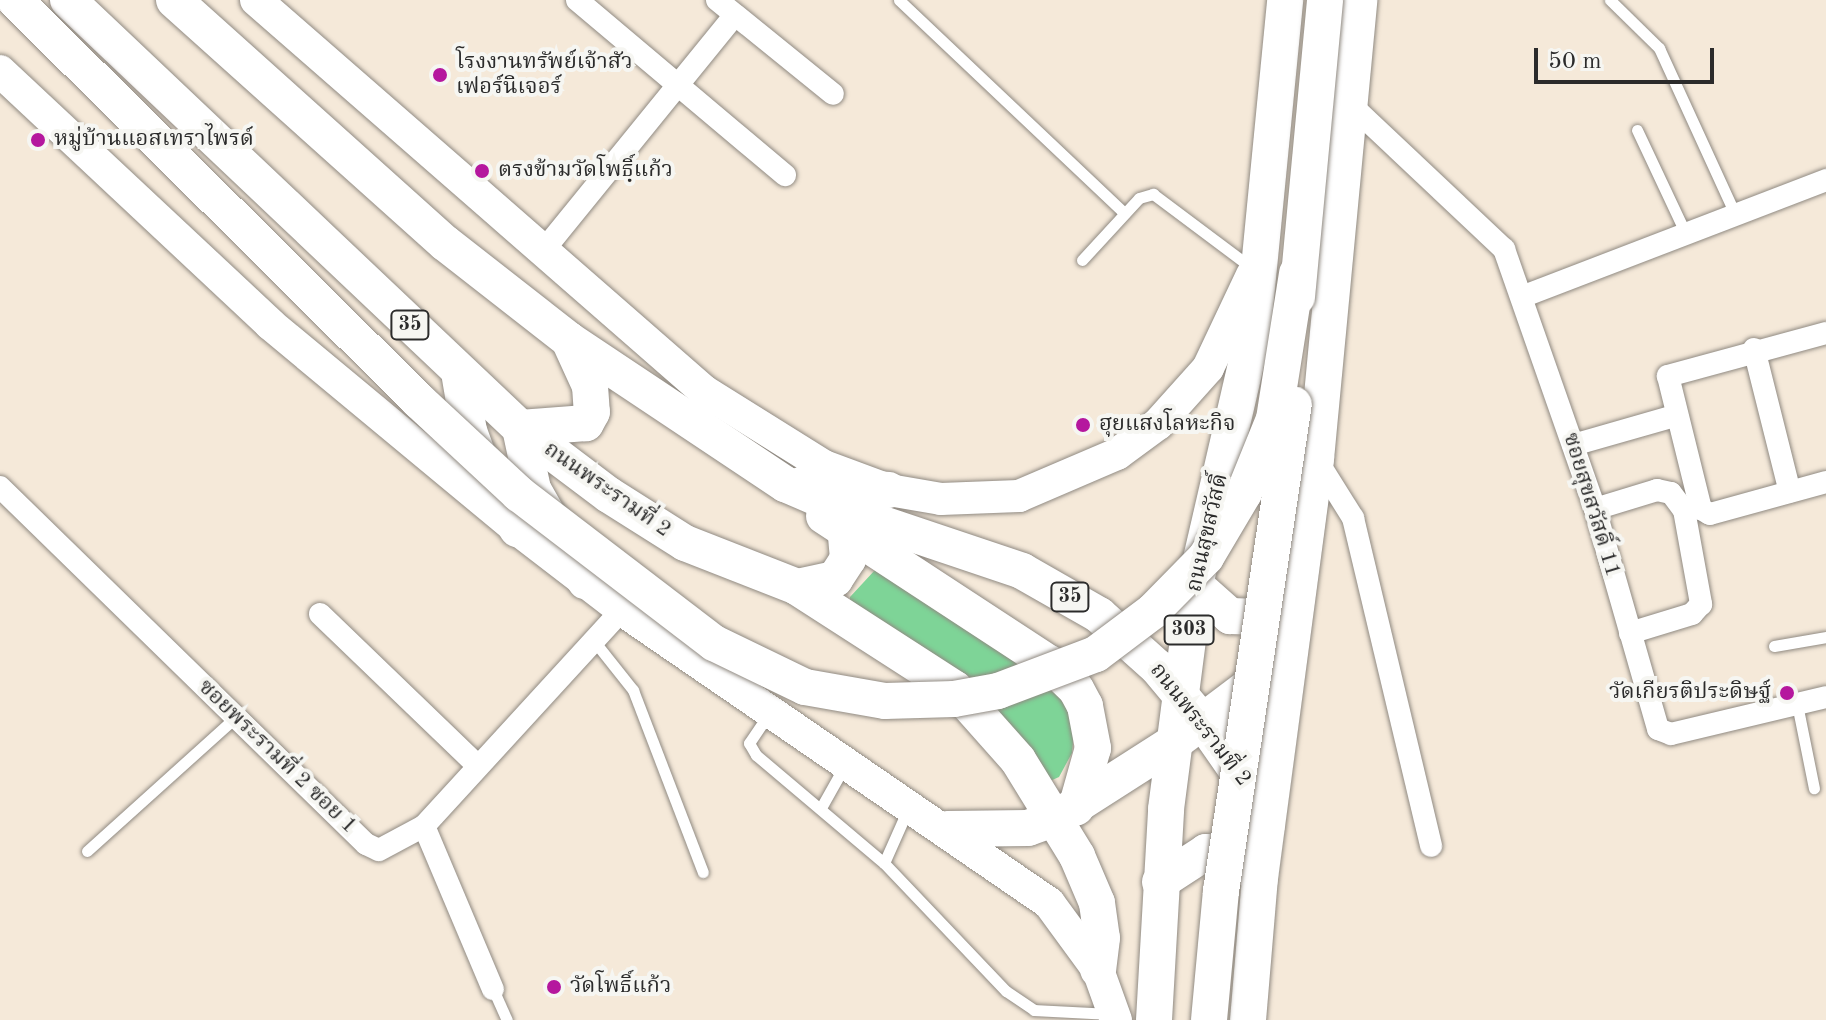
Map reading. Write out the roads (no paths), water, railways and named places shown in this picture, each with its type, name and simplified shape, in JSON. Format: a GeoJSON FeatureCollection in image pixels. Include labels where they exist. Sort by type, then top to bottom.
{"type":"FeatureCollection","features":[{"type":"Feature","properties":{"kind":"main road"},"geometry":{"type":"LineString","coordinates":[[15,0],[419,401],[519,494],[714,643],[805,687],[885,701],[954,699],[998,691],[1096,654],[1153,611],[1206,557],[1244,493],[1274,419],[1297,273],[1325,0]]}},
{"type":"Feature","properties":{"kind":"main road","name":"ถนนพระรามที่ 2"},"geometry":{"type":"LineString","coordinates":[[68,0],[520,428],[609,495],[685,543],[797,587],[955,689],[1066,813],[1097,903],[1102,938],[1098,970]]}},
{"type":"Feature","properties":{"kind":"main road","name":"ถนนพระรามที่ 2"},"geometry":{"type":"LineString","coordinates":[[174,0],[445,243],[569,340],[785,484],[862,517],[1022,571],[1064,593],[1132,641],[1186,720],[1256,798],[1267,826]]}},
{"type":"Feature","properties":{"kind":"main road"},"geometry":{"type":"LineString","coordinates":[[256,0],[715,399],[824,466],[889,490]]}},
{"type":"Feature","properties":{"kind":"main road","name":"ถนนสุขสวัสดิ์"},"geometry":{"type":"LineString","coordinates":[[1154,1020],[1160,882],[1186,720],[1195,585],[1239,410],[1273,144],[1285,0]]}},
{"type":"Feature","properties":{"kind":"main road"},"geometry":{"type":"LineString","coordinates":[[1248,1020],[1260,878],[1294,651],[1316,459],[1359,0]]}},
{"type":"Feature","properties":{"kind":"main road","name":"ถนนพระรามที่ 2"},"geometry":{"type":"LineString","coordinates":[[0,71],[270,324],[517,529],[622,610],[911,804],[1049,903],[1098,970],[1115,1017]]}},
{"type":"Feature","properties":{"kind":"main road"},"geometry":{"type":"LineString","coordinates":[[785,484],[889,490],[941,499],[1019,496],[1117,454],[1158,424],[1208,368],[1259,259]]}},
{"type":"Feature","properties":{"kind":"main road"},"geometry":{"type":"LineString","coordinates":[[1209,1020],[1221,891],[1296,393],[1297,273]]}},
{"type":"Feature","properties":{"kind":"main road"},"geometry":{"type":"LineString","coordinates":[[569,340],[590,386],[592,412],[578,427],[520,428],[533,489],[585,581]]}},
{"type":"Feature","properties":{"kind":"main road"},"geometry":{"type":"LineString","coordinates":[[459,372],[469,431],[486,478],[517,529]]}},
{"type":"Feature","properties":{"kind":"main road"},"geometry":{"type":"LineString","coordinates":[[785,484],[846,534],[1049,663],[1076,689],[1085,706],[1093,748],[1066,813]]}},
{"type":"Feature","properties":{"kind":"main road"},"geometry":{"type":"LineString","coordinates":[[797,587],[835,579],[848,559],[846,534]]}},
{"type":"Feature","properties":{"kind":"main road"},"geometry":{"type":"LineString","coordinates":[[1195,585],[1230,616],[1254,617],[1300,595]]}},
{"type":"Feature","properties":{"kind":"main road"},"geometry":{"type":"LineString","coordinates":[[947,829],[1028,828],[1066,813],[1186,720],[1294,651]]}},
{"type":"Feature","properties":{"kind":"main road"},"geometry":{"type":"LineString","coordinates":[[1160,882],[1195,855],[1217,851],[1237,858],[1260,878]]}},
{"type":"Feature","properties":{"kind":"street"},"geometry":{"type":"LineString","coordinates":[[577,0],[785,175]]}},
{"type":"Feature","properties":{"kind":"street"},"geometry":{"type":"LineString","coordinates":[[717,0],[833,94]]}},
{"type":"Feature","properties":{"kind":"street"},"geometry":{"type":"LineString","coordinates":[[543,251],[680,87],[735,15]]}},
{"type":"Feature","properties":{"kind":"street","name":"ซอยสุขสวัสดิ์ 11"},"geometry":{"type":"LineString","coordinates":[[1350,104],[1504,249],[1524,296],[1595,509],[1658,729],[1671,734],[1797,704]]}},
{"type":"Feature","properties":{"kind":"street"},"geometry":{"type":"LineString","coordinates":[[1524,296],[1826,180]]}},
{"type":"Feature","properties":{"kind":"street"},"geometry":{"type":"LineString","coordinates":[[1826,333],[1754,349],[1668,376],[1674,416],[1701,509],[1710,514],[1826,482]]}},
{"type":"Feature","properties":{"kind":"street"},"geometry":{"type":"LineString","coordinates":[[1754,349],[1790,492]]}},
{"type":"Feature","properties":{"kind":"street"},"geometry":{"type":"LineString","coordinates":[[1573,445],[1674,416]]}},
{"type":"Feature","properties":{"kind":"street"},"geometry":{"type":"LineString","coordinates":[[1316,459],[1353,518],[1431,846]]}},
{"type":"Feature","properties":{"kind":"street","name":"ซอยพระรามที่ 2 ซอย 1"},"geometry":{"type":"LineString","coordinates":[[0,487],[366,844],[379,850],[395,846],[424,826],[622,610]]}},
{"type":"Feature","properties":{"kind":"street"},"geometry":{"type":"LineString","coordinates":[[1595,509],[1657,490],[1671,493],[1684,510],[1700,579],[1698,610],[1630,633]]}},
{"type":"Feature","properties":{"kind":"street"},"geometry":{"type":"LineString","coordinates":[[320,614],[478,766]]}},
{"type":"Feature","properties":{"kind":"street"},"geometry":{"type":"LineString","coordinates":[[1797,704],[1826,697]]}},
{"type":"Feature","properties":{"kind":"street"},"geometry":{"type":"LineString","coordinates":[[424,826],[493,989]]}},
{"type":"Feature","properties":{"kind":"lane"},"geometry":{"type":"LineString","coordinates":[[899,0],[1124,213]]}},
{"type":"Feature","properties":{"kind":"lane"},"geometry":{"type":"LineString","coordinates":[[1610,0],[1659,48],[1735,214]]}},
{"type":"Feature","properties":{"kind":"lane"},"geometry":{"type":"LineString","coordinates":[[1637,130],[1686,235]]}},
{"type":"Feature","properties":{"kind":"lane"},"geometry":{"type":"LineString","coordinates":[[1082,260],[1124,213],[1146,194],[1160,197],[1259,259]]}},
{"type":"Feature","properties":{"kind":"lane"},"geometry":{"type":"LineString","coordinates":[[1774,646],[1826,637]]}},
{"type":"Feature","properties":{"kind":"lane"},"geometry":{"type":"LineString","coordinates":[[594,641],[633,690],[703,872]]}},
{"type":"Feature","properties":{"kind":"lane"},"geometry":{"type":"LineString","coordinates":[[1797,704],[1814,788]]}},
{"type":"Feature","properties":{"kind":"lane"},"geometry":{"type":"LineString","coordinates":[[770,711],[749,743],[751,749],[822,806],[884,863],[1006,991],[1034,1010],[1115,1017]]}},
{"type":"Feature","properties":{"kind":"lane"},"geometry":{"type":"LineString","coordinates":[[87,851],[236,717]]}},
{"type":"Feature","properties":{"kind":"lane"},"geometry":{"type":"LineString","coordinates":[[822,806],[848,761]]}},
{"type":"Feature","properties":{"kind":"lane"},"geometry":{"type":"LineString","coordinates":[[884,863],[911,804]]}},
{"type":"Feature","properties":{"kind":"lane"},"geometry":{"type":"LineString","coordinates":[[493,989],[507,1020]]}},
{"type":"Feature","properties":{"kind":"place","name":"โรงงานทรัพย์เจ้าสัว เฟอร์นิเจอร์"},"geometry":{"type":"Point","coordinates":[440,75]}},
{"type":"Feature","properties":{"kind":"place","name":"หมู่บ้านแอสเทราไพรด์"},"geometry":{"type":"Point","coordinates":[38,140]}},
{"type":"Feature","properties":{"kind":"place","name":"ตรงข้ามวัดโพธฺิ์แก้ว"},"geometry":{"type":"Point","coordinates":[482,171]}},
{"type":"Feature","properties":{"kind":"place","name":"ฮุยแสงโลหะกิจ"},"geometry":{"type":"Point","coordinates":[1083,425]}},
{"type":"Feature","properties":{"kind":"place","name":"วัดเกียรติประดิษฐ์"},"geometry":{"type":"Point","coordinates":[1787,693]}},
{"type":"Feature","properties":{"kind":"place","name":"วัดโพธิ์แก้ว"},"geometry":{"type":"Point","coordinates":[554,987]}}]}
